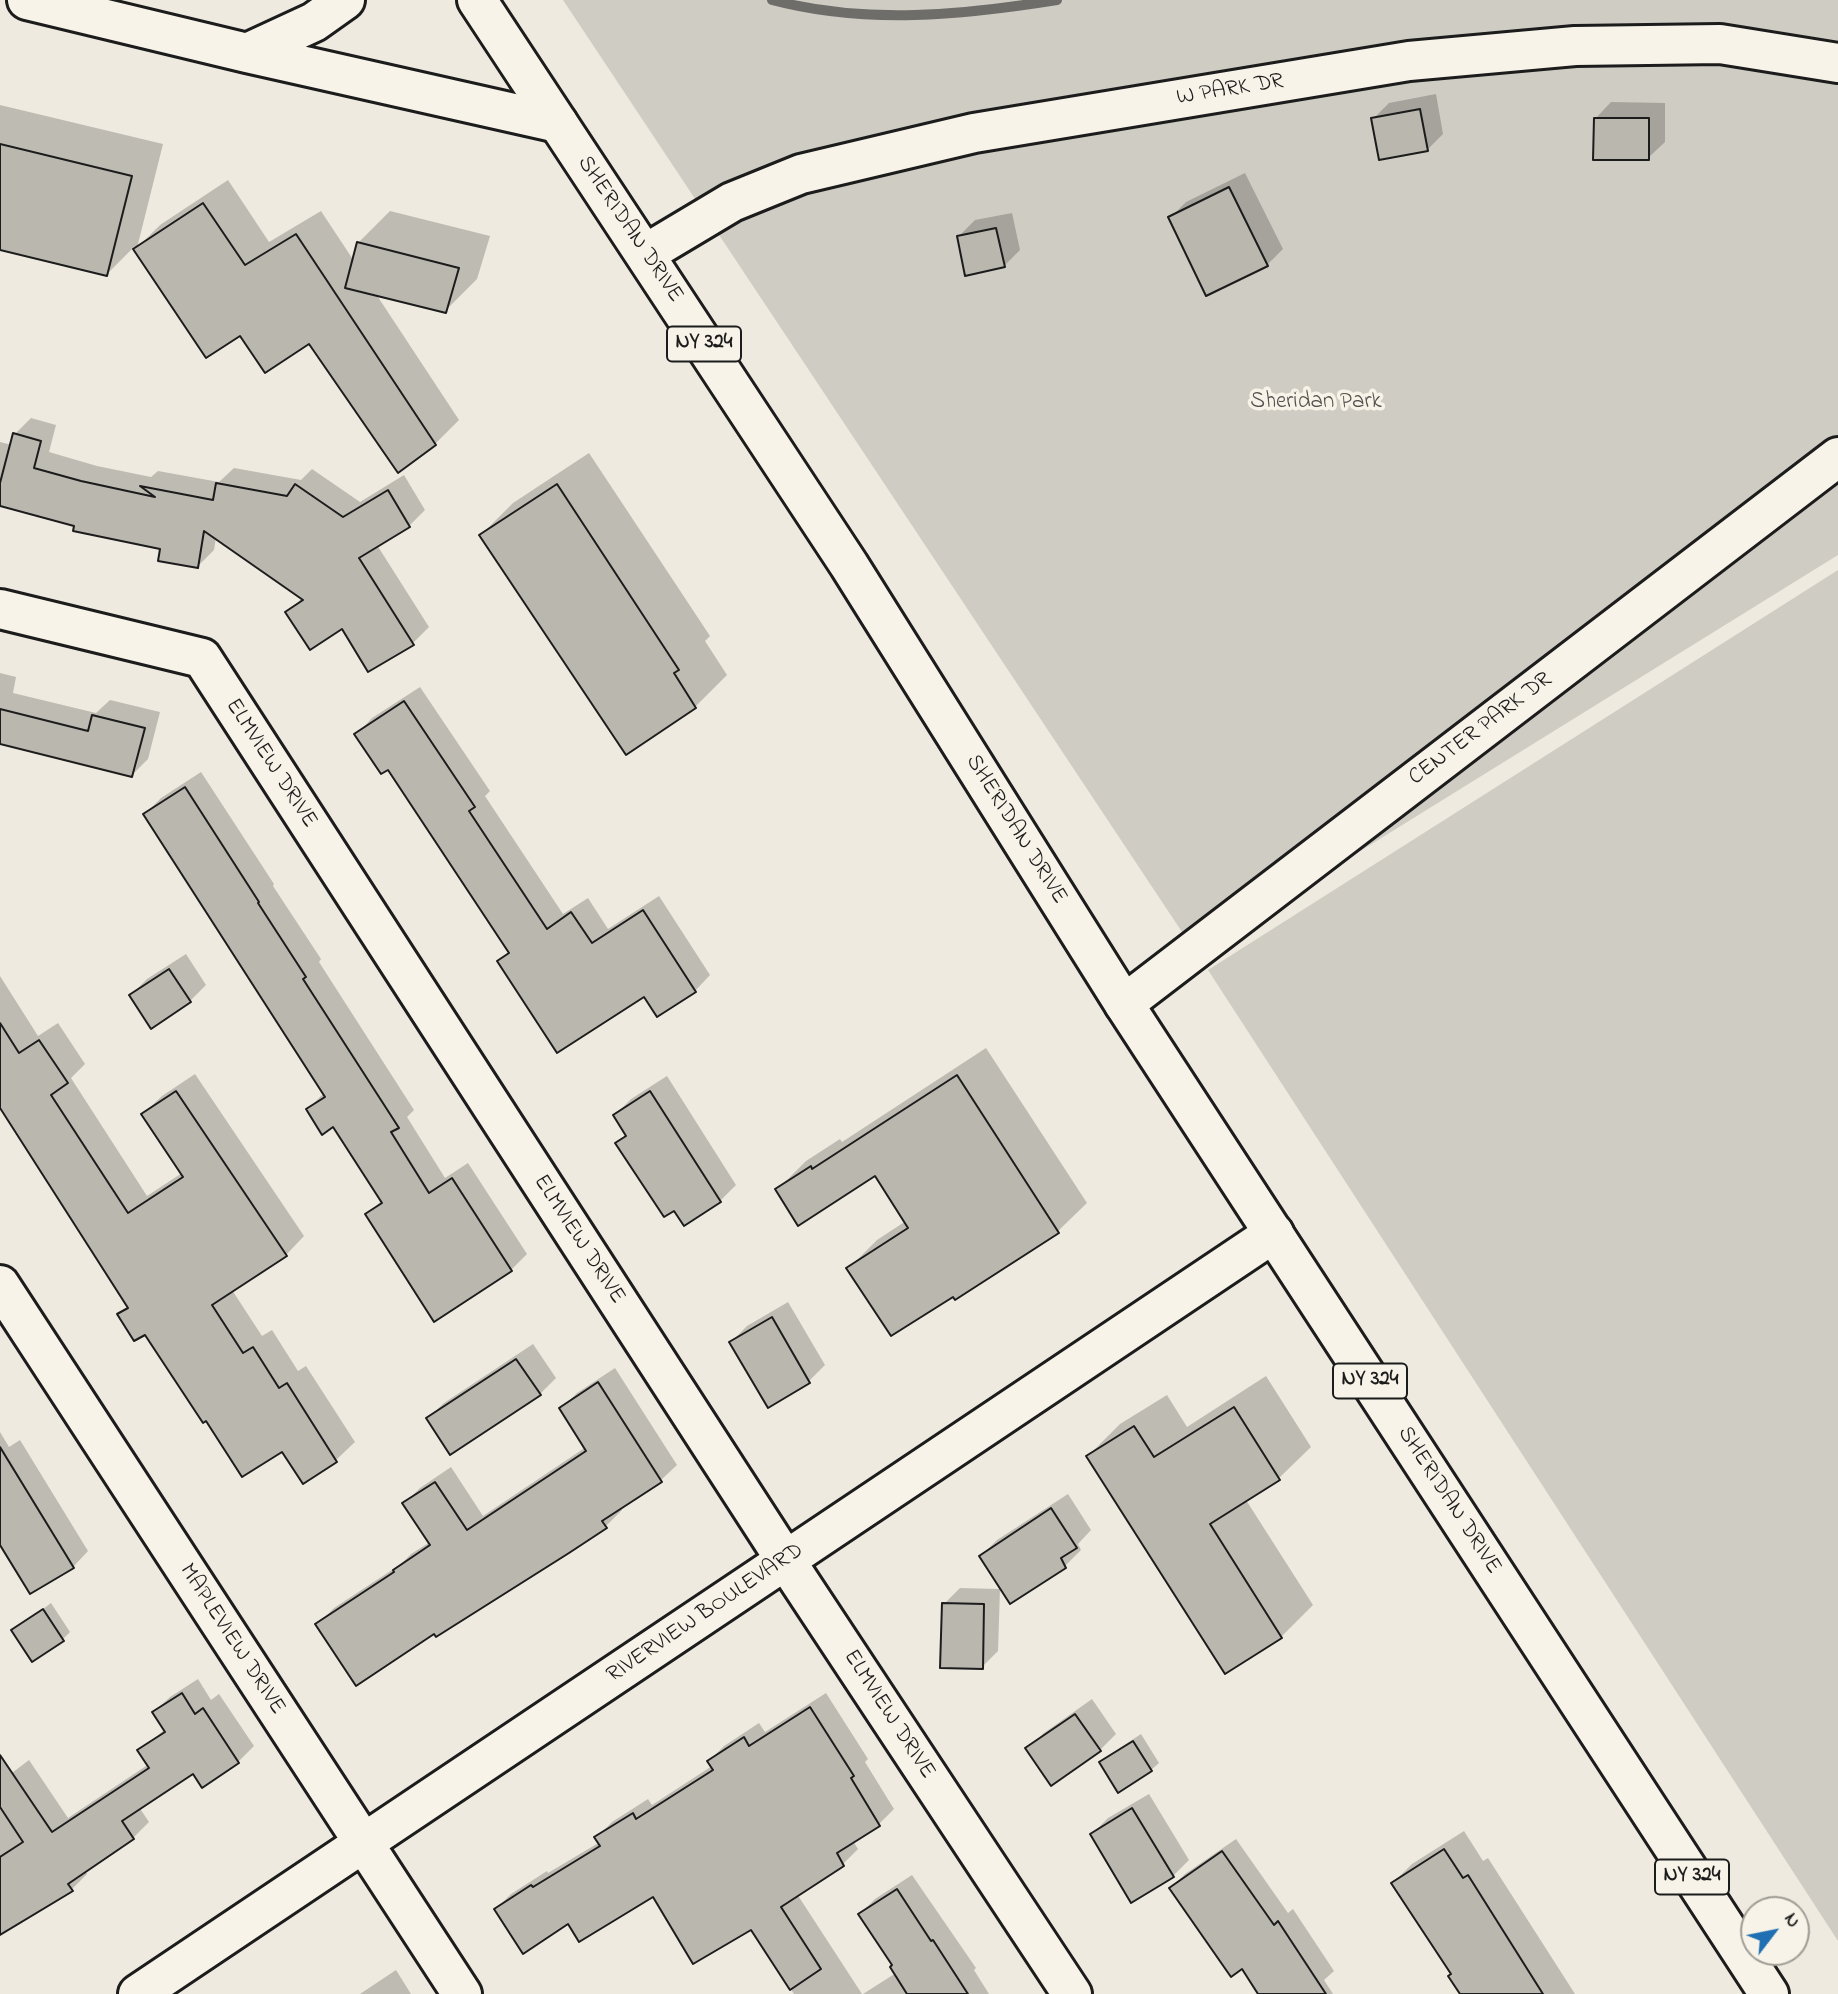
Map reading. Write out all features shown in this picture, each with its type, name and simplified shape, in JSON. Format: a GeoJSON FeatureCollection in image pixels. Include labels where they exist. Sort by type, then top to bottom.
{"type":"FeatureCollection","features":[{"type":"Feature","properties":{"kind":"street"},"geometry":{"type":"LineString","coordinates":[[27,0],[558,123]]}},
{"type":"Feature","properties":{"kind":"street"},"geometry":{"type":"LineString","coordinates":[[247,53],[313,22],[345,0]]}},
{"type":"Feature","properties":{"kind":"street","name":"NY 324"},"geometry":{"type":"LineString","coordinates":[[477,0],[558,123]]}},
{"type":"Feature","properties":{"kind":"street","name":"W PARK DR"},"geometry":{"type":"LineString","coordinates":[[646,254],[732,202],[801,174],[974,133],[1395,63],[1575,46],[1720,44],[1838,62]]}},
{"type":"Feature","properties":{"kind":"street","name":"SHERIDAN DRIVE"},"geometry":{"type":"LineString","coordinates":[[558,123],[849,565],[1124,1003],[1769,1994]]}},
{"type":"Feature","properties":{"kind":"street","name":"CENTER PARK DR"},"geometry":{"type":"LineString","coordinates":[[1124,1003],[1838,457]]}},
{"type":"Feature","properties":{"kind":"street","name":"ELMVIEW DRIVE"},"geometry":{"type":"LineString","coordinates":[[0,610],[202,659],[786,1561],[1072,1994]]}},
{"type":"Feature","properties":{"kind":"street","name":"RIVERVIEW BOULEVARD"},"geometry":{"type":"LineString","coordinates":[[138,1994],[1274,1233]]}},
{"type":"Feature","properties":{"kind":"street","name":"MAPLEVIEW DRIVE"},"geometry":{"type":"LineString","coordinates":[[0,1285],[462,1994]]}},
{"type":"Feature","properties":{"kind":"green space","name":"Sheridan Park"},"geometry":{"type":"Polygon","coordinates":[[[563,0],[1838,0],[1838,555],[1349,858],[1255,926],[1184,935],[563,0]]]}},
{"type":"Feature","properties":{"kind":"green space"},"geometry":{"type":"Polygon","coordinates":[[[1838,570],[1838,1941],[1810,1896],[1208,970],[1838,570]]]}},
{"type":"Feature","properties":{"kind":"building"},"geometry":{"type":"Polygon","coordinates":[[[1420,109],[1428,151],[1379,160],[1371,118],[1420,109]]]}},
{"type":"Feature","properties":{"kind":"building"},"geometry":{"type":"Polygon","coordinates":[[[1594,118],[1649,118],[1649,160],[1593,160],[1594,118]]]}},
{"type":"Feature","properties":{"kind":"building"},"geometry":{"type":"Polygon","coordinates":[[[0,144],[132,176],[107,276],[0,250],[0,144]]]}},
{"type":"Feature","properties":{"kind":"building"},"geometry":{"type":"Polygon","coordinates":[[[1229,187],[1268,266],[1206,296],[1168,217],[1229,187]]]}},
{"type":"Feature","properties":{"kind":"building"},"geometry":{"type":"Polygon","coordinates":[[[203,203],[245,265],[296,234],[436,445],[398,473],[309,344],[265,373],[240,336],[206,358],[133,249],[203,203]]]}},
{"type":"Feature","properties":{"kind":"building"},"geometry":{"type":"Polygon","coordinates":[[[996,228],[1005,267],[965,276],[957,236],[996,228]]]}},
{"type":"Feature","properties":{"kind":"building"},"geometry":{"type":"Polygon","coordinates":[[[357,242],[459,268],[446,313],[345,288],[357,242]]]}},
{"type":"Feature","properties":{"kind":"building"},"geometry":{"type":"Polygon","coordinates":[[[13,433],[41,441],[34,468],[155,497],[140,486],[213,500],[216,483],[287,496],[295,484],[343,517],[388,490],[410,527],[359,558],[414,645],[368,672],[342,629],[310,650],[285,612],[303,600],[204,531],[198,568],[158,561],[160,549],[73,531],[74,526],[0,506],[0,483],[13,433]]]}},
{"type":"Feature","properties":{"kind":"building"},"geometry":{"type":"Polygon","coordinates":[[[557,484],[679,670],[674,673],[696,708],[626,755],[479,535],[557,484]]]}},
{"type":"Feature","properties":{"kind":"building"},"geometry":{"type":"Polygon","coordinates":[[[404,701],[475,807],[469,811],[547,929],[571,912],[592,943],[643,910],[696,992],[657,1017],[644,997],[557,1053],[497,961],[509,953],[388,770],[381,774],[354,734],[404,701]]]}},
{"type":"Feature","properties":{"kind":"building"},"geometry":{"type":"Polygon","coordinates":[[[0,709],[88,731],[92,715],[145,728],[132,777],[0,744],[0,709]]]}},
{"type":"Feature","properties":{"kind":"building"},"geometry":{"type":"Polygon","coordinates":[[[185,787],[306,977],[303,979],[399,1128],[391,1132],[429,1193],[452,1178],[512,1271],[434,1322],[365,1214],[382,1203],[333,1127],[322,1135],[306,1109],[325,1097],[143,814],[185,787]]]}},
{"type":"Feature","properties":{"kind":"building"},"geometry":{"type":"Polygon","coordinates":[[[169,969],[191,1002],[151,1029],[129,995],[169,969]]]}},
{"type":"Feature","properties":{"kind":"building"},"geometry":{"type":"Polygon","coordinates":[[[0,1023],[19,1053],[39,1040],[68,1083],[51,1095],[128,1213],[183,1177],[141,1114],[176,1091],[287,1256],[212,1305],[243,1353],[253,1347],[279,1388],[287,1383],[337,1462],[303,1484],[282,1452],[242,1477],[145,1335],[134,1341],[117,1314],[128,1308],[0,1108],[0,1023]]]}},
{"type":"Feature","properties":{"kind":"building"},"geometry":{"type":"Polygon","coordinates":[[[957,1075],[1059,1233],[955,1300],[953,1297],[891,1336],[846,1268],[908,1228],[875,1176],[798,1226],[775,1189],[811,1166],[812,1169],[957,1075]]]}},
{"type":"Feature","properties":{"kind":"building"},"geometry":{"type":"Polygon","coordinates":[[[650,1091],[721,1202],[684,1226],[674,1211],[664,1217],[615,1143],[626,1136],[613,1115],[650,1091]]]}},
{"type":"Feature","properties":{"kind":"building"},"geometry":{"type":"Polygon","coordinates":[[[772,1317],[810,1383],[768,1408],[729,1342],[772,1317]]]}},
{"type":"Feature","properties":{"kind":"building"},"geometry":{"type":"Polygon","coordinates":[[[516,1359],[541,1395],[450,1455],[426,1418],[516,1359]]]}},
{"type":"Feature","properties":{"kind":"building"},"geometry":{"type":"Polygon","coordinates":[[[598,1382],[662,1482],[602,1521],[607,1528],[436,1637],[434,1634],[356,1686],[315,1624],[430,1545],[402,1503],[435,1482],[467,1530],[586,1451],[559,1408],[598,1382]]]}},
{"type":"Feature","properties":{"kind":"building"},"geometry":{"type":"Polygon","coordinates":[[[1234,1407],[1280,1480],[1210,1524],[1282,1638],[1225,1674],[1086,1456],[1134,1426],[1154,1457],[1234,1407]]]}},
{"type":"Feature","properties":{"kind":"building"},"geometry":{"type":"Polygon","coordinates":[[[0,1447],[74,1568],[30,1594],[0,1545],[0,1447]]]}},
{"type":"Feature","properties":{"kind":"building"},"geometry":{"type":"Polygon","coordinates":[[[1051,1508],[1077,1548],[1061,1558],[1066,1568],[1010,1604],[979,1556],[1051,1508]]]}},
{"type":"Feature","properties":{"kind":"building"},"geometry":{"type":"Polygon","coordinates":[[[942,1603],[984,1604],[983,1669],[940,1668],[942,1603]]]}},
{"type":"Feature","properties":{"kind":"building"},"geometry":{"type":"Polygon","coordinates":[[[43,1609],[64,1641],[32,1662],[11,1630],[43,1609]]]}},
{"type":"Feature","properties":{"kind":"building"},"geometry":{"type":"Polygon","coordinates":[[[182,1693],[195,1714],[203,1708],[239,1763],[202,1788],[193,1774],[122,1821],[134,1839],[68,1884],[73,1891],[0,1935],[0,1857],[23,1842],[0,1807],[0,1755],[52,1832],[149,1768],[137,1750],[165,1732],[152,1712],[182,1693]]]}},
{"type":"Feature","properties":{"kind":"building"},"geometry":{"type":"Polygon","coordinates":[[[810,1707],[854,1776],[851,1778],[880,1826],[837,1853],[844,1866],[781,1907],[821,1969],[790,1990],[751,1930],[693,1964],[653,1897],[579,1942],[568,1924],[523,1954],[494,1909],[600,1846],[594,1837],[633,1813],[636,1819],[713,1770],[707,1761],[744,1737],[749,1746],[810,1707]]]}},
{"type":"Feature","properties":{"kind":"building"},"geometry":{"type":"Polygon","coordinates":[[[1075,1714],[1101,1751],[1051,1786],[1025,1748],[1075,1714]]]}},
{"type":"Feature","properties":{"kind":"building"},"geometry":{"type":"Polygon","coordinates":[[[1133,1741],[1152,1771],[1118,1793],[1099,1762],[1133,1741]]]}},
{"type":"Feature","properties":{"kind":"building"},"geometry":{"type":"Polygon","coordinates":[[[1132,1808],[1174,1877],[1131,1903],[1090,1834],[1132,1808]]]}},
{"type":"Feature","properties":{"kind":"building"},"geometry":{"type":"Polygon","coordinates":[[[1444,1849],[1463,1878],[1468,1875],[1543,1994],[1460,1994],[1448,1976],[1451,1974],[1391,1883],[1444,1849]]]}},
{"type":"Feature","properties":{"kind":"building"},"geometry":{"type":"Polygon","coordinates":[[[1222,1851],[1274,1925],[1278,1921],[1326,1994],[1258,1994],[1242,1969],[1231,1977],[1169,1888],[1222,1851]]]}},
{"type":"Feature","properties":{"kind":"building"},"geometry":{"type":"Polygon","coordinates":[[[897,1889],[968,1994],[907,1994],[890,1967],[892,1965],[858,1914],[897,1889]]]}},
{"type":"Feature","properties":{"kind":"waterway"},"geometry":{"type":"LineString","coordinates":[[772,0],[807,8],[879,15],[986,10],[1057,0]]}}]}
